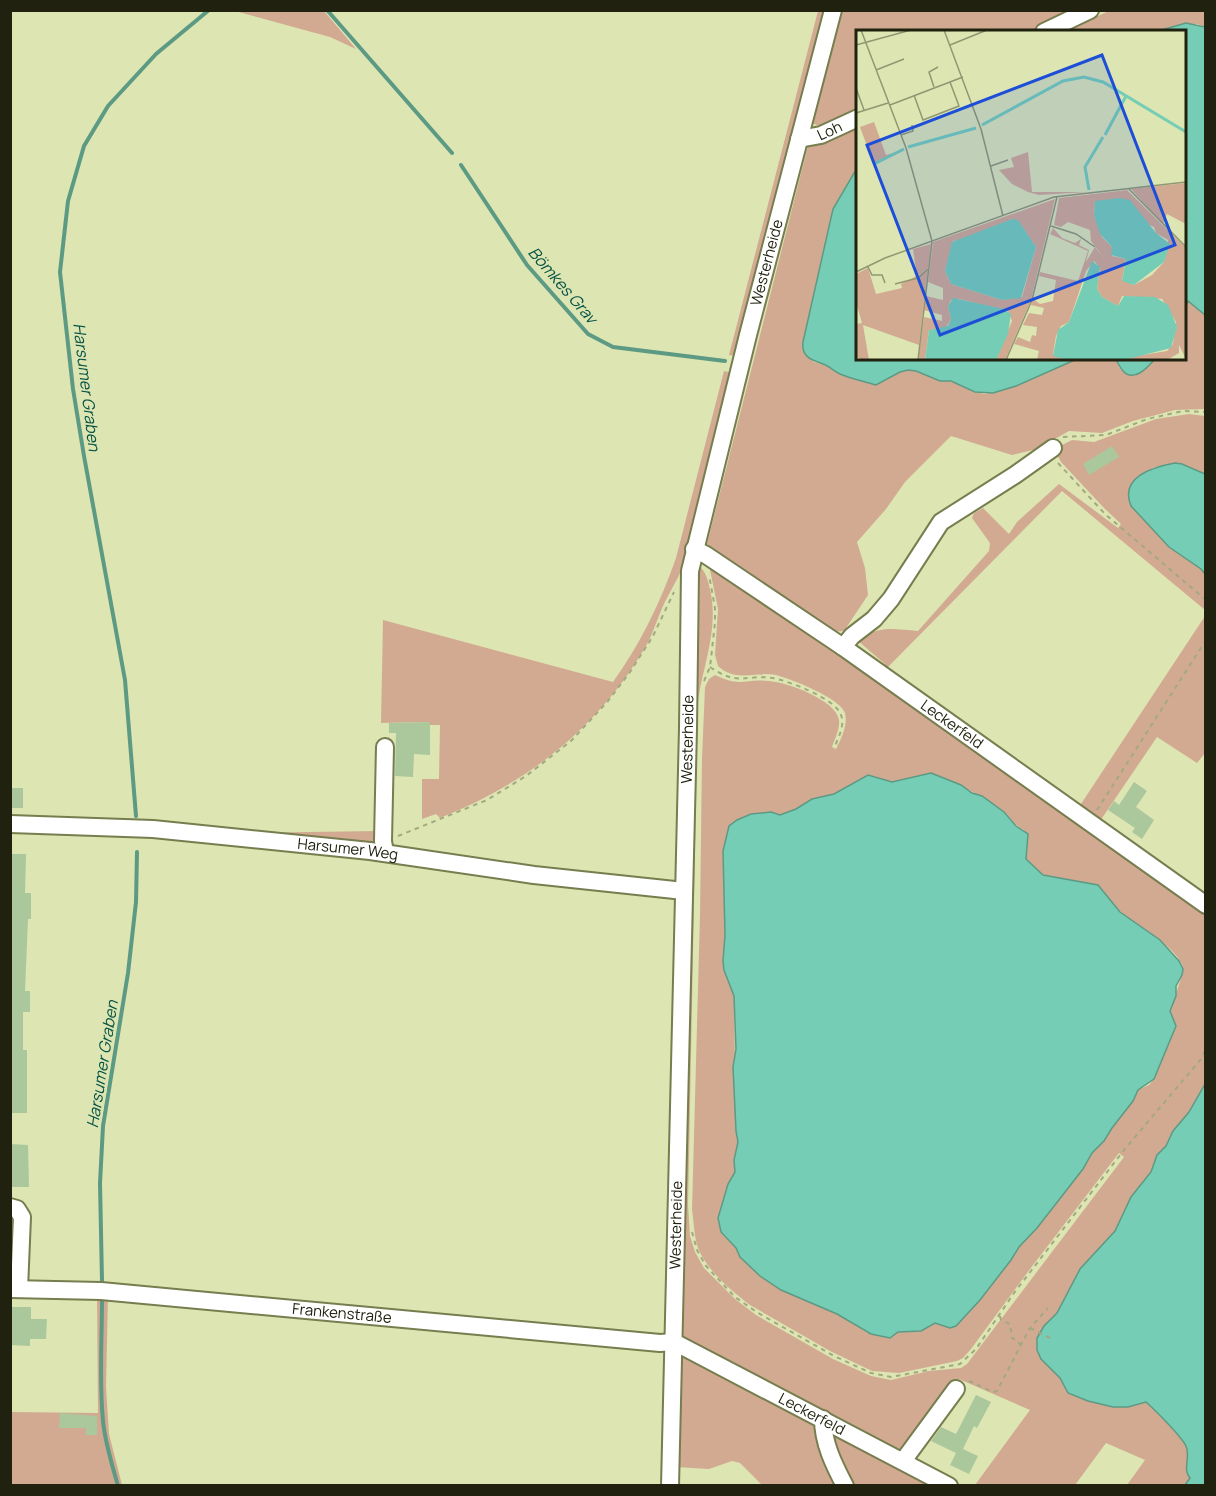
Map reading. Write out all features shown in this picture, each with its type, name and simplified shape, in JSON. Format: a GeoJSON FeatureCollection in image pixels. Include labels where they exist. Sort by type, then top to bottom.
{"type":"FeatureCollection","features":[{"type":"Feature","properties":{"kind":"street","name":"Westerheide"},"geometry":{"type":"LineString","coordinates":[[670,1485],[690,571],[700,552],[799,138],[833,10]]}},
{"type":"Feature","properties":{"kind":"street"},"geometry":{"type":"LineString","coordinates":[[1048,30],[1090,10]]}},
{"type":"Feature","properties":{"kind":"street","name":"Loh"},"geometry":{"type":"LineString","coordinates":[[799,138],[820,135],[856,119]]}},
{"type":"Feature","properties":{"kind":"street"},"geometry":{"type":"LineString","coordinates":[[843,647],[852,636],[874,619],[891,599],[941,522],[1053,448]]}},
{"type":"Feature","properties":{"kind":"street","name":"Leckerfeld"},"geometry":{"type":"LineString","coordinates":[[700,552],[843,647],[1206,905]]}},
{"type":"Feature","properties":{"kind":"street"},"geometry":{"type":"LineString","coordinates":[[384,847],[385,747]]}},
{"type":"Feature","properties":{"kind":"street","name":"Harsumer Weg"},"geometry":{"type":"LineString","coordinates":[[10,824],[153,829],[384,847],[534,875],[684,891]]}},
{"type":"Feature","properties":{"kind":"street"},"geometry":{"type":"LineString","coordinates":[[10,1207],[17,1209],[22,1217],[15,1289]]}},
{"type":"Feature","properties":{"kind":"street","name":"Frankenstraße"},"geometry":{"type":"LineString","coordinates":[[15,1289],[101,1290],[660,1343],[674,1342]]}},
{"type":"Feature","properties":{"kind":"street","name":"Leckerfeld"},"geometry":{"type":"LineString","coordinates":[[674,1342],[949,1485]]}},
{"type":"Feature","properties":{"kind":"street"},"geometry":{"type":"LineString","coordinates":[[903,1461],[956,1389]]}},
{"type":"Feature","properties":{"kind":"street"},"geometry":{"type":"LineString","coordinates":[[824,1419],[823,1430],[826,1441],[845,1485]]}},
{"type":"Feature","properties":{"kind":"path"},"geometry":{"type":"LineString","coordinates":[[1206,412],[1183,411],[1147,419],[1106,435],[1062,437],[1053,448],[1053,457],[1105,514],[1206,600]]}},
{"type":"Feature","properties":{"kind":"path"},"geometry":{"type":"LineString","coordinates":[[700,552],[707,569],[715,608],[710,667],[702,688]]}},
{"type":"Feature","properties":{"kind":"path"},"geometry":{"type":"LineString","coordinates":[[384,847],[487,800],[526,776],[571,741],[608,701],[630,672],[653,636],[670,597],[690,571]]}},
{"type":"Feature","properties":{"kind":"path"},"geometry":{"type":"LineString","coordinates":[[1089,823],[1206,640]]}},
{"type":"Feature","properties":{"kind":"path"},"geometry":{"type":"LineString","coordinates":[[710,667],[729,678],[741,680],[775,678],[828,700],[837,707],[841,714],[842,721],[835,746]]}},
{"type":"Feature","properties":{"kind":"path"},"geometry":{"type":"LineString","coordinates":[[691,1223],[697,1250],[706,1266],[735,1297],[758,1313],[834,1356],[871,1373],[891,1377],[929,1368],[960,1364],[976,1349],[1014,1293],[1124,1150],[1202,1058],[1206,1047]]}},
{"type":"Feature","properties":{"kind":"path"},"geometry":{"type":"LineString","coordinates":[[956,1389],[965,1379],[993,1392],[997,1391],[1030,1328],[1048,1308]]}},
{"type":"Feature","properties":{"kind":"path"},"geometry":{"type":"LineString","coordinates":[[1000,1316],[1001,1320],[1010,1324],[1012,1338],[1018,1341],[1020,1346]]}},
{"type":"Feature","properties":{"kind":"path"},"geometry":{"type":"LineString","coordinates":[[1030,1328],[1054,1340]]}},
{"type":"Feature","properties":{"kind":"shaded area"},"geometry":{"type":"Polygon","coordinates":[[[1069,10],[1072,16],[1041,30],[856,30],[856,114],[840,122],[821,126],[810,121],[839,11],[1069,10]]]}},
{"type":"Feature","properties":{"kind":"shaded area"},"geometry":{"type":"Polygon","coordinates":[[[235,11],[324,11],[356,49],[330,37],[235,11]]]}},
{"type":"Feature","properties":{"kind":"shaded area"},"geometry":{"type":"Polygon","coordinates":[[[818,11],[828,11],[738,356],[729,355],[818,11]]]}},
{"type":"Feature","properties":{"kind":"shaded area"},"geometry":{"type":"Polygon","coordinates":[[[1109,11],[1205,11],[1205,27],[1197,24],[1164,30],[1066,30],[1109,11]]]}},
{"type":"Feature","properties":{"kind":"shaded area"},"geometry":{"type":"Polygon","coordinates":[[[856,124],[856,170],[833,209],[803,342],[803,347],[814,362],[840,374],[876,385],[900,372],[916,371],[940,381],[951,381],[974,392],[985,394],[1016,386],[1075,360],[1116,360],[1121,370],[1149,366],[1154,360],[1186,360],[1186,305],[1188,300],[1205,315],[1205,409],[1175,410],[1133,421],[1102,433],[1069,431],[1037,449],[1012,455],[951,436],[905,482],[886,509],[857,542],[865,568],[868,595],[844,631],[830,632],[707,544],[808,146],[856,124]]]}},
{"type":"Feature","properties":{"kind":"shaded area"},"geometry":{"type":"Polygon","coordinates":[[[724,371],[734,373],[686,560],[646,646],[627,676],[583,727],[531,770],[472,804],[440,818],[436,814],[422,819],[422,779],[439,779],[440,725],[430,725],[430,722],[381,723],[383,620],[613,682],[649,622],[676,558],[724,371]]]}},
{"type":"Feature","properties":{"kind":"shaded area"},"geometry":{"type":"Polygon","coordinates":[[[1189,414],[1205,416],[1205,474],[1179,465],[1152,468],[1205,574],[1205,610],[1062,491],[885,670],[885,664],[857,640],[880,630],[918,631],[989,551],[990,543],[972,518],[974,513],[983,508],[1009,534],[1017,522],[1059,484],[1118,528],[1121,524],[1061,462],[1057,454],[1058,447],[1072,440],[1094,442],[1156,419],[1189,414]]]}},
{"type":"Feature","properties":{"kind":"shaded area"},"geometry":{"type":"Polygon","coordinates":[[[709,565],[1205,909],[1205,1084],[1189,1112],[1173,1131],[1166,1146],[1157,1155],[1151,1172],[1131,1197],[1115,1231],[1080,1269],[1057,1313],[1049,1320],[1041,1359],[1060,1378],[1068,1393],[1075,1396],[1088,1401],[1138,1405],[1146,1402],[1185,1444],[1188,1452],[1190,1478],[1185,1485],[1127,1485],[1145,1460],[1106,1443],[1075,1485],[975,1485],[1030,1410],[959,1379],[907,1450],[895,1454],[679,1339],[698,569],[703,570],[708,581],[713,617],[710,645],[698,700],[688,1205],[690,1236],[695,1252],[704,1268],[735,1299],[756,1315],[833,1359],[871,1376],[891,1380],[929,1371],[961,1368],[967,1364],[1124,1157],[1119,1153],[971,1349],[957,1361],[899,1373],[872,1371],[830,1351],[750,1305],[728,1287],[707,1265],[698,1248],[692,1210],[705,687],[709,679],[715,675],[737,682],[761,680],[777,682],[810,693],[836,713],[839,727],[832,747],[836,749],[846,722],[845,713],[841,707],[825,695],[803,685],[776,675],[732,674],[718,666],[715,655],[718,609],[709,565]],[[931,773],[892,782],[868,775],[834,794],[812,799],[780,815],[771,812],[751,814],[737,820],[729,827],[723,851],[725,935],[723,961],[734,996],[738,1142],[734,1160],[735,1172],[728,1184],[724,1236],[736,1248],[740,1257],[760,1276],[781,1290],[837,1314],[866,1332],[890,1338],[898,1332],[921,1331],[935,1323],[950,1328],[980,1300],[1019,1247],[1037,1228],[1083,1169],[1092,1153],[1104,1141],[1133,1101],[1138,1090],[1149,1085],[1154,1079],[1176,1027],[1170,1011],[1183,971],[1180,960],[1174,953],[1122,913],[1098,885],[1043,875],[1026,859],[1024,830],[999,808],[931,773]]]}},
{"type":"Feature","properties":{"kind":"shaded area"},"geometry":{"type":"Polygon","coordinates":[[[1205,616],[1205,753],[1197,763],[1157,737],[1100,821],[1079,807],[1205,616]]]}},
{"type":"Feature","properties":{"kind":"shaded area"},"geometry":{"type":"Polygon","coordinates":[[[379,831],[377,839],[372,844],[227,833],[379,831]]]}},
{"type":"Feature","properties":{"kind":"shaded area"},"geometry":{"type":"Polygon","coordinates":[[[97,1295],[108,1295],[106,1387],[109,1434],[122,1485],[11,1486],[11,1412],[98,1413],[97,1295]]]}},
{"type":"Feature","properties":{"kind":"shaded area"},"geometry":{"type":"Polygon","coordinates":[[[686,1354],[818,1426],[840,1485],[762,1485],[740,1463],[732,1461],[709,1469],[676,1467],[678,1358],[686,1354]]]}},
{"type":"Feature","properties":{"kind":"shaded area"},"geometry":{"type":"Polygon","coordinates":[[[827,1429],[935,1485],[850,1485],[827,1429]]]}},
{"type":"Feature","properties":{"kind":"water"},"geometry":{"type":"Polygon","coordinates":[[[1186,23],[1205,27],[1205,315],[1188,301],[1186,306],[1186,30],[1162,30],[1186,23]]]}},
{"type":"Feature","properties":{"kind":"water"},"geometry":{"type":"Polygon","coordinates":[[[856,170],[856,360],[1075,360],[1016,386],[993,393],[975,392],[951,381],[940,381],[908,370],[876,385],[844,376],[808,357],[804,351],[803,342],[833,209],[856,170]]]}},
{"type":"Feature","properties":{"kind":"water"},"geometry":{"type":"Polygon","coordinates":[[[1116,360],[1154,360],[1136,375],[1123,371],[1116,360]]]}},
{"type":"Feature","properties":{"kind":"water"},"geometry":{"type":"Polygon","coordinates":[[[1175,463],[1205,474],[1205,574],[1169,547],[1131,506],[1130,488],[1140,475],[1157,467],[1175,463]]]}},
{"type":"Feature","properties":{"kind":"water"},"geometry":{"type":"Polygon","coordinates":[[[931,773],[982,796],[1004,812],[1016,826],[1028,834],[1026,859],[1043,875],[1098,885],[1120,912],[1160,940],[1179,961],[1183,969],[1170,1011],[1176,1026],[1154,1079],[1138,1090],[1133,1101],[1104,1141],[1092,1153],[1083,1169],[1037,1228],[1019,1247],[980,1300],[956,1326],[950,1328],[935,1323],[921,1331],[898,1332],[890,1338],[871,1334],[837,1314],[781,1290],[760,1276],[740,1257],[736,1248],[721,1232],[718,1218],[728,1184],[735,1172],[734,1160],[738,1142],[733,1067],[736,1049],[734,996],[723,961],[725,935],[723,851],[729,826],[751,814],[771,812],[780,815],[812,799],[834,794],[868,775],[892,782],[931,773]]]}},
{"type":"Feature","properties":{"kind":"water"},"geometry":{"type":"Polygon","coordinates":[[[1205,1084],[1205,1485],[1185,1485],[1190,1478],[1187,1471],[1186,1446],[1174,1430],[1146,1402],[1128,1407],[1113,1407],[1068,1393],[1060,1378],[1041,1359],[1037,1350],[1037,1338],[1044,1326],[1057,1313],[1080,1269],[1115,1231],[1131,1197],[1151,1172],[1157,1155],[1166,1146],[1173,1131],[1189,1112],[1205,1084]]]}},
{"type":"Feature","properties":{"kind":"building"},"geometry":{"type":"Polygon","coordinates":[[[1112,446],[1119,457],[1089,475],[1083,464],[1112,446]]]}},
{"type":"Feature","properties":{"kind":"building"},"geometry":{"type":"Polygon","coordinates":[[[430,722],[430,755],[414,754],[413,777],[395,776],[396,733],[389,733],[389,723],[430,722]]]}},
{"type":"Feature","properties":{"kind":"building"},"geometry":{"type":"Polygon","coordinates":[[[1134,782],[1147,791],[1136,807],[1154,820],[1142,839],[1132,832],[1135,828],[1108,810],[1114,801],[1119,805],[1134,782]]]}},
{"type":"Feature","properties":{"kind":"building"},"geometry":{"type":"Polygon","coordinates":[[[10,788],[23,788],[23,808],[10,808],[10,788]]]}},
{"type":"Feature","properties":{"kind":"building"},"geometry":{"type":"Polygon","coordinates":[[[10,854],[26,854],[25,893],[31,893],[25,991],[30,991],[30,1012],[23,1012],[23,1050],[27,1050],[27,1113],[10,1113],[10,854]]]}},
{"type":"Feature","properties":{"kind":"building"},"geometry":{"type":"Polygon","coordinates":[[[10,1144],[28,1145],[29,1187],[10,1187],[10,1144]]]}},
{"type":"Feature","properties":{"kind":"building"},"geometry":{"type":"Polygon","coordinates":[[[10,1307],[31,1307],[31,1319],[47,1319],[46,1339],[30,1339],[30,1346],[10,1345],[10,1307]]]}},
{"type":"Feature","properties":{"kind":"building"},"geometry":{"type":"Polygon","coordinates":[[[976,1395],[991,1402],[977,1428],[974,1426],[963,1449],[978,1456],[969,1474],[950,1465],[956,1453],[931,1441],[941,1427],[956,1434],[976,1395]]]}},
{"type":"Feature","properties":{"kind":"building"},"geometry":{"type":"Polygon","coordinates":[[[60,1413],[97,1416],[97,1435],[86,1435],[86,1428],[59,1428],[60,1413]]]}},
{"type":"Feature","properties":{"kind":"waterway","name":"Harsumer Graben"},"geometry":{"type":"LineString","coordinates":[[136,816],[125,680],[73,389],[60,272],[68,201],[84,146],[108,106],[156,54],[209,10]]}},
{"type":"Feature","properties":{"kind":"waterway","name":"Bömkes Grav"},"geometry":{"type":"LineString","coordinates":[[327,10],[452,153]]}},
{"type":"Feature","properties":{"kind":"waterway","name":"Bömkes Grav"},"geometry":{"type":"LineString","coordinates":[[461,165],[527,265],[588,334],[613,347],[725,361]]}},
{"type":"Feature","properties":{"kind":"waterway","name":"Harsumer Graben"},"geometry":{"type":"LineString","coordinates":[[102,1281],[100,1183],[103,1126],[128,973],[136,902],[137,852]]}},
{"type":"Feature","properties":{"kind":"waterway","name":"Harsumer Graben"},"geometry":{"type":"LineString","coordinates":[[102,1299],[103,1421],[118,1486]]}}]}
